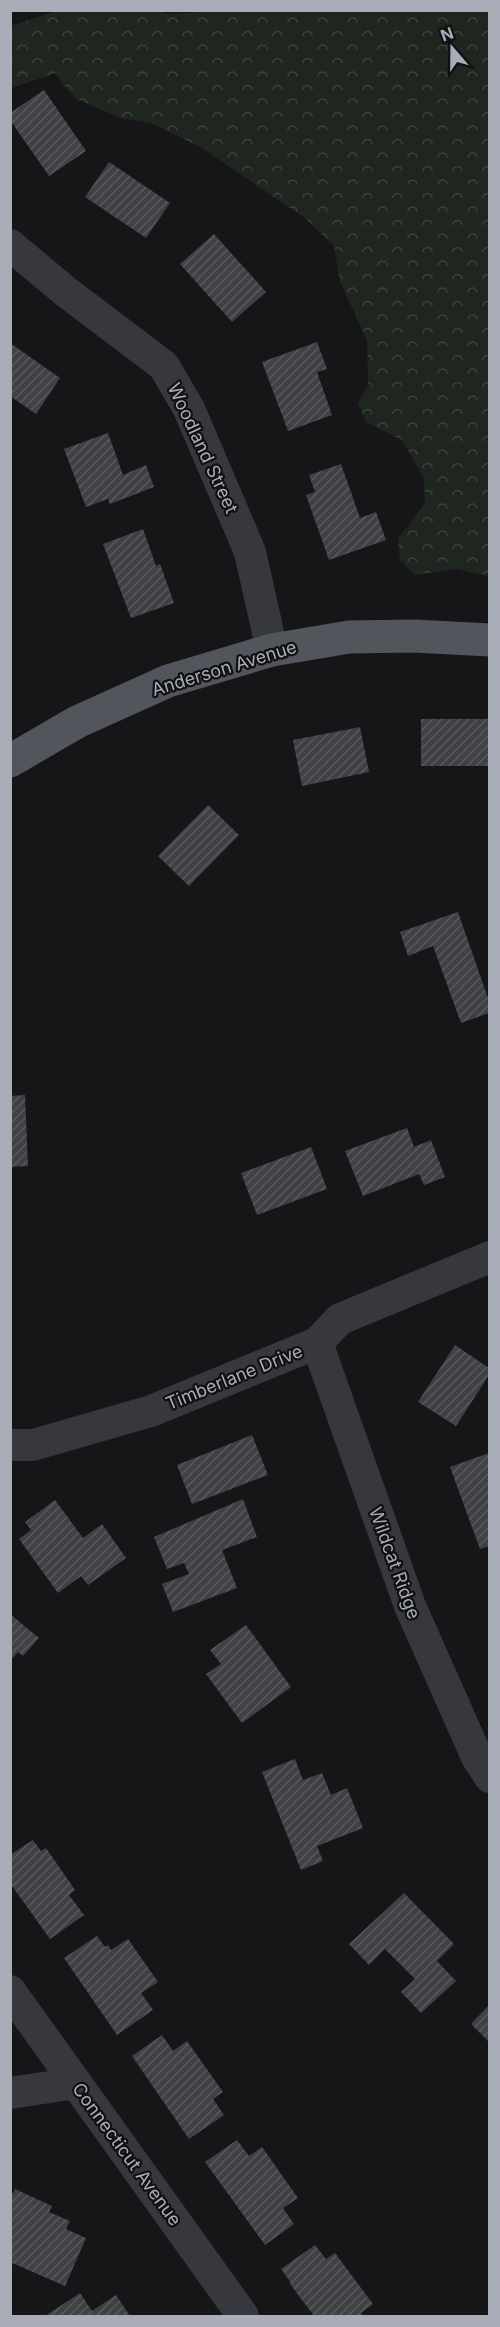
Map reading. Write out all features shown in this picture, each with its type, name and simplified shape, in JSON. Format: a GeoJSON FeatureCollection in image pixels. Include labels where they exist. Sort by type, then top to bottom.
{"type":"FeatureCollection","features":[{"type":"Feature","properties":{"kind":"main road","name":"Anderson Avenue"},"geometry":{"type":"LineString","coordinates":[[10,762],[77,722],[168,681],[272,650],[349,637],[414,636],[489,640]]}},
{"type":"Feature","properties":{"kind":"street","name":"Woodland Street"},"geometry":{"type":"LineString","coordinates":[[10,245],[65,291],[164,366],[189,409],[250,552],[272,650]]}},
{"type":"Feature","properties":{"kind":"street","name":"Timberlane Drive"},"geometry":{"type":"LineString","coordinates":[[18,1450],[151,1411],[317,1343],[340,1318],[489,1257]]}},
{"type":"Feature","properties":{"kind":"street","name":"Wildcat Ridge"},"geometry":{"type":"LineString","coordinates":[[317,1343],[410,1606],[477,1757],[489,1777]]}},
{"type":"Feature","properties":{"kind":"street","name":"Connecticut Avenue"},"geometry":{"type":"LineString","coordinates":[[10,1991],[243,2316]]}},
{"type":"Feature","properties":{"kind":"street"},"geometry":{"type":"LineString","coordinates":[[10,2093],[76,2084]]}},
{"type":"Feature","properties":{"kind":"green space"},"geometry":{"type":"Polygon","coordinates":[[[156,10],[168,14],[237,10],[489,11],[489,576],[456,569],[415,575],[400,560],[398,539],[425,503],[424,478],[402,440],[366,422],[358,403],[368,385],[367,340],[340,282],[334,246],[306,219],[202,148],[151,123],[121,118],[76,99],[56,73],[11,88],[11,26],[56,11],[156,10]]]}},
{"type":"Feature","properties":{"kind":"building"},"geometry":{"type":"Polygon","coordinates":[[[44,90],[86,151],[49,176],[10,120],[10,113],[44,90]]]}},
{"type":"Feature","properties":{"kind":"building"},"geometry":{"type":"Polygon","coordinates":[[[109,162],[170,203],[146,238],[85,197],[109,162]]]}},
{"type":"Feature","properties":{"kind":"building"},"geometry":{"type":"Polygon","coordinates":[[[214,234],[266,292],[232,322],[180,264],[214,234]]]}},
{"type":"Feature","properties":{"kind":"building"},"geometry":{"type":"Polygon","coordinates":[[[317,342],[327,369],[317,372],[332,415],[288,431],[262,362],[317,342]]]}},
{"type":"Feature","properties":{"kind":"building"},"geometry":{"type":"Polygon","coordinates":[[[10,343],[60,378],[36,414],[10,396],[10,343]]]}},
{"type":"Feature","properties":{"kind":"building"},"geometry":{"type":"Polygon","coordinates":[[[108,433],[123,475],[146,465],[154,487],[110,504],[108,499],[86,507],[64,449],[108,433]]]}},
{"type":"Feature","properties":{"kind":"building"},"geometry":{"type":"Polygon","coordinates":[[[341,464],[360,518],[376,512],[386,540],[329,560],[306,495],[315,492],[309,475],[341,464]]]}},
{"type":"Feature","properties":{"kind":"building"},"geometry":{"type":"Polygon","coordinates":[[[143,529],[156,566],[160,564],[174,603],[131,618],[103,544],[143,529]]]}},
{"type":"Feature","properties":{"kind":"building"},"geometry":{"type":"Polygon","coordinates":[[[421,719],[489,719],[489,766],[421,766],[421,719]]]}},
{"type":"Feature","properties":{"kind":"building"},"geometry":{"type":"Polygon","coordinates":[[[360,727],[369,772],[302,786],[293,740],[360,727]]]}},
{"type":"Feature","properties":{"kind":"building"},"geometry":{"type":"Polygon","coordinates":[[[208,805],[239,835],[189,886],[158,856],[208,805]]]}},
{"type":"Feature","properties":{"kind":"building"},"geometry":{"type":"Polygon","coordinates":[[[458,912],[489,1001],[489,1013],[461,1023],[433,946],[408,956],[400,932],[458,912]]]}},
{"type":"Feature","properties":{"kind":"building"},"geometry":{"type":"Polygon","coordinates":[[[25,1095],[28,1166],[10,1167],[10,1096],[25,1095]]]}},
{"type":"Feature","properties":{"kind":"building"},"geometry":{"type":"Polygon","coordinates":[[[407,1128],[414,1147],[431,1140],[445,1177],[424,1185],[419,1174],[363,1196],[345,1151],[407,1128]]]}},
{"type":"Feature","properties":{"kind":"building"},"geometry":{"type":"Polygon","coordinates":[[[311,1147],[327,1189],[257,1215],[241,1173],[311,1147]]]}},
{"type":"Feature","properties":{"kind":"building"},"geometry":{"type":"Polygon","coordinates":[[[455,1345],[489,1368],[489,1375],[456,1426],[418,1402],[455,1345]]]}},
{"type":"Feature","properties":{"kind":"building"},"geometry":{"type":"Polygon","coordinates":[[[252,1435],[268,1475],[192,1504],[177,1465],[252,1435]]]}},
{"type":"Feature","properties":{"kind":"building"},"geometry":{"type":"Polygon","coordinates":[[[489,1453],[489,1546],[480,1549],[450,1467],[489,1453]]]}},
{"type":"Feature","properties":{"kind":"building"},"geometry":{"type":"Polygon","coordinates":[[[243,1499],[257,1537],[222,1550],[237,1588],[173,1612],[162,1584],[189,1574],[184,1563],[167,1569],[154,1537],[243,1499]]]}},
{"type":"Feature","properties":{"kind":"building"},"geometry":{"type":"Polygon","coordinates":[[[55,1500],[83,1538],[102,1524],[126,1558],[88,1585],[81,1576],[58,1593],[19,1539],[31,1530],[25,1522],[55,1500]]]}},
{"type":"Feature","properties":{"kind":"building"},"geometry":{"type":"Polygon","coordinates":[[[10,1614],[39,1638],[23,1656],[18,1652],[10,1661],[10,1614]]]}},
{"type":"Feature","properties":{"kind":"building"},"geometry":{"type":"Polygon","coordinates":[[[246,1625],[291,1687],[242,1723],[206,1674],[221,1664],[210,1650],[246,1625]]]}},
{"type":"Feature","properties":{"kind":"building"},"geometry":{"type":"Polygon","coordinates":[[[295,1759],[303,1780],[322,1773],[331,1795],[347,1788],[363,1828],[317,1846],[323,1861],[301,1870],[262,1772],[295,1759]]]}},
{"type":"Feature","properties":{"kind":"building"},"geometry":{"type":"Polygon","coordinates":[[[33,1840],[41,1851],[46,1848],[75,1890],[69,1895],[84,1915],[50,1939],[10,1883],[10,1855],[33,1840]]]}},
{"type":"Feature","properties":{"kind":"building"},"geometry":{"type":"Polygon","coordinates":[[[404,1893],[454,1944],[437,1961],[456,1981],[421,2013],[401,1992],[415,1979],[385,1949],[369,1965],[349,1944],[404,1893]]]}},
{"type":"Feature","properties":{"kind":"building"},"geometry":{"type":"Polygon","coordinates":[[[97,1936],[105,1947],[108,1945],[111,1950],[128,1939],[158,1982],[141,1993],[153,2010],[117,2035],[64,1958],[97,1936]]]}},
{"type":"Feature","properties":{"kind":"building"},"geometry":{"type":"Polygon","coordinates":[[[489,2005],[489,2042],[471,2024],[489,2005]]]}},
{"type":"Feature","properties":{"kind":"building"},"geometry":{"type":"Polygon","coordinates":[[[162,2035],[173,2051],[187,2041],[223,2092],[213,2099],[224,2115],[189,2139],[132,2056],[162,2035]]]}},
{"type":"Feature","properties":{"kind":"building"},"geometry":{"type":"Polygon","coordinates":[[[237,2140],[249,2156],[262,2147],[298,2198],[283,2208],[294,2224],[265,2245],[205,2162],[237,2140]]]}},
{"type":"Feature","properties":{"kind":"building"},"geometry":{"type":"Polygon","coordinates":[[[15,2189],[52,2206],[49,2212],[70,2221],[66,2229],[86,2238],[65,2286],[10,2262],[10,2192],[14,2193],[15,2189]]]}},
{"type":"Feature","properties":{"kind":"building"},"geometry":{"type":"Polygon","coordinates":[[[315,2245],[326,2259],[335,2253],[373,2304],[361,2313],[363,2316],[314,2316],[290,2284],[281,2269],[315,2245]]]}},
{"type":"Feature","properties":{"kind":"building"},"geometry":{"type":"Polygon","coordinates":[[[80,2293],[92,2311],[116,2295],[130,2316],[45,2316],[80,2293]]]}}]}
